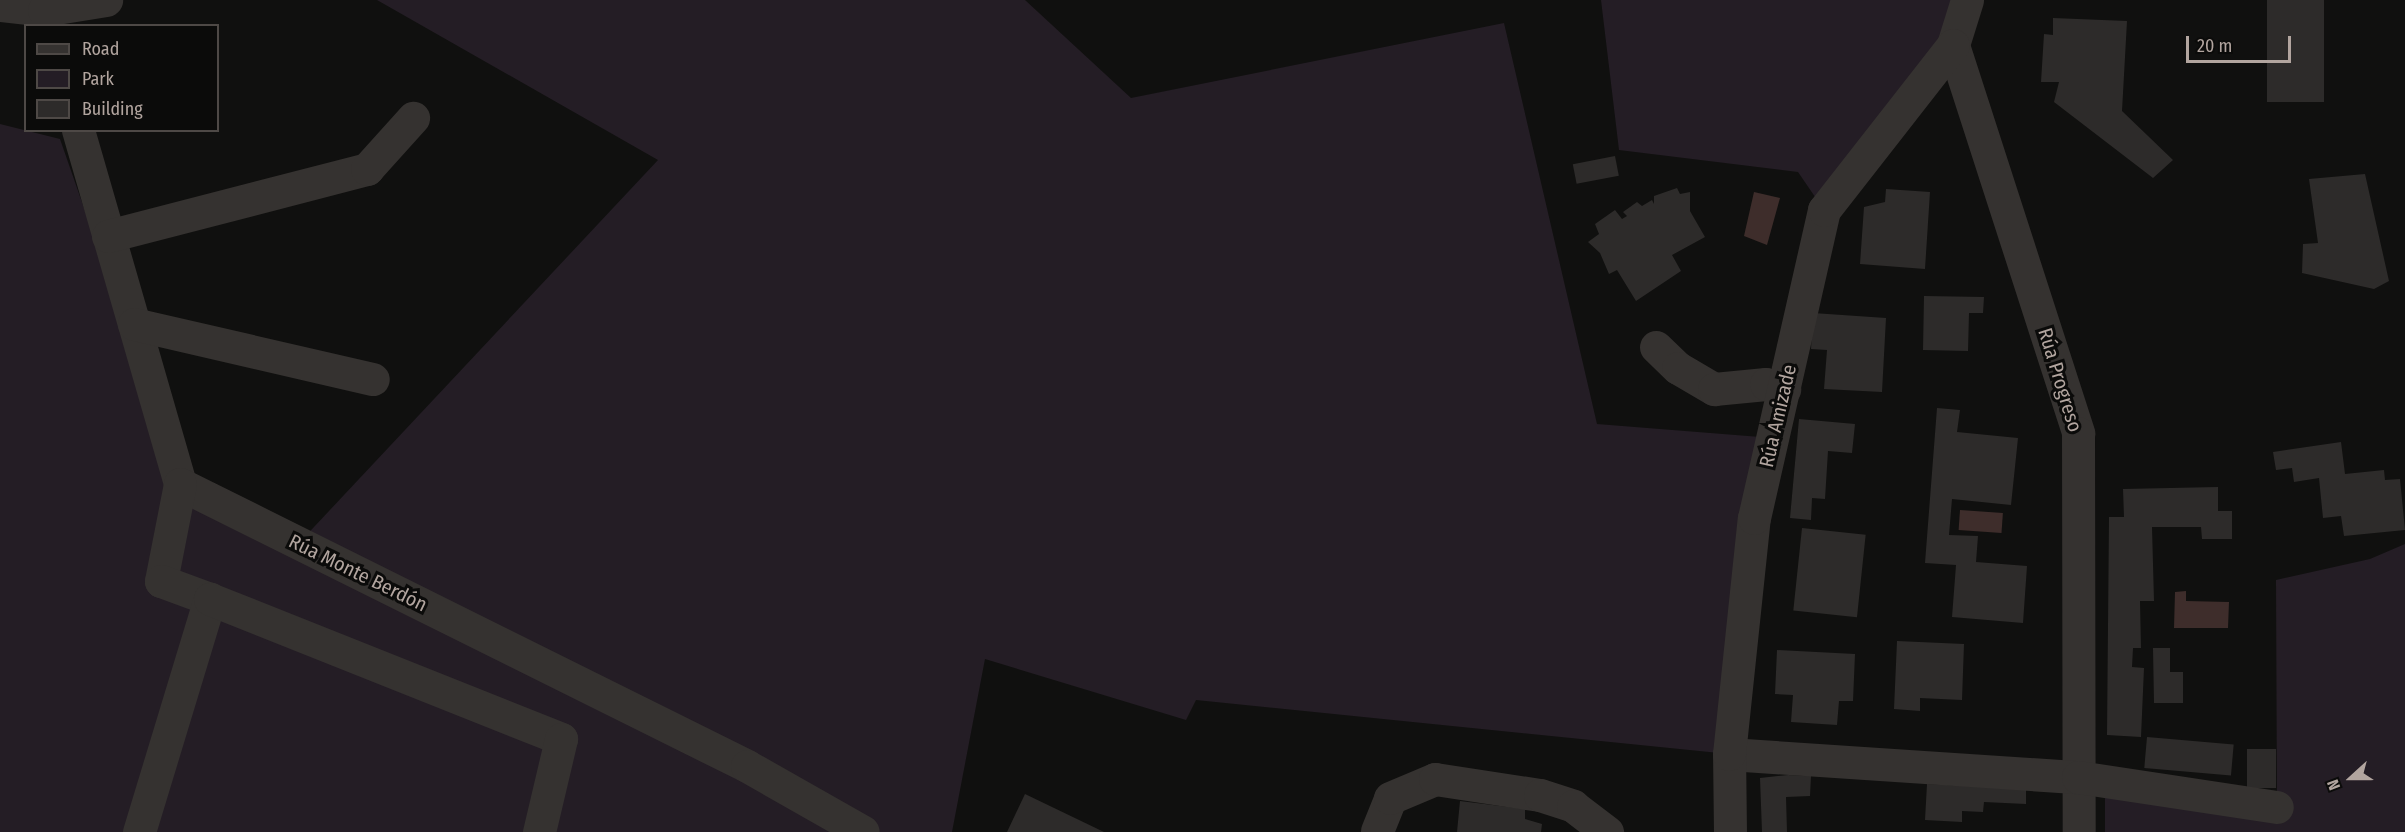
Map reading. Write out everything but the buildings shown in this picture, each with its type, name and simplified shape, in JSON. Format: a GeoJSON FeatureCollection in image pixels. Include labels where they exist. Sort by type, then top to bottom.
{"type":"FeatureCollection","features":[{"type":"Feature","properties":{"kind":"street"},"geometry":{"type":"LineString","coordinates":[[0,5],[46,18],[106,0]]}},
{"type":"Feature","properties":{"kind":"street"},"geometry":{"type":"LineString","coordinates":[[1953,45],[1966,0]]}},
{"type":"Feature","properties":{"kind":"street","name":"Rúa Amizade"},"geometry":{"type":"LineString","coordinates":[[1730,832],[1729,754],[1754,518],[1824,210],[1953,45]]}},
{"type":"Feature","properties":{"kind":"street","name":"Rúa Progreso"},"geometry":{"type":"LineString","coordinates":[[1953,45],[2078,433],[2079,832]]}},
{"type":"Feature","properties":{"kind":"street"},"geometry":{"type":"LineString","coordinates":[[108,236],[367,169],[413,118]]}},
{"type":"Feature","properties":{"kind":"street"},"geometry":{"type":"LineString","coordinates":[[79,132],[180,484],[160,581],[561,739],[538,832]]}},
{"type":"Feature","properties":{"kind":"street"},"geometry":{"type":"LineString","coordinates":[[134,324],[373,379]]}},
{"type":"Feature","properties":{"kind":"street"},"geometry":{"type":"LineString","coordinates":[[1656,347],[1678,368],[1714,388],[1766,384],[1784,389]]}},
{"type":"Feature","properties":{"kind":"street","name":"Rúa Monte Berdón"},"geometry":{"type":"LineString","coordinates":[[180,484],[747,766],[863,832]]}},
{"type":"Feature","properties":{"kind":"street"},"geometry":{"type":"LineString","coordinates":[[139,832],[210,599]]}},
{"type":"Feature","properties":{"kind":"street"},"geometry":{"type":"LineString","coordinates":[[1729,754],[2078,777],[2277,807]]}},
{"type":"Feature","properties":{"kind":"street"},"geometry":{"type":"LineString","coordinates":[[1377,831],[1390,798],[1401,790],[1435,779],[1483,795],[1540,795],[1574,806],[1607,832]]}},
{"type":"Feature","properties":{"kind":"green space"},"geometry":{"type":"Polygon","coordinates":[[[377,0],[1025,0],[1131,98],[1504,23],[1597,424],[1773,438],[1729,754],[1196,700],[1186,720],[985,659],[952,832],[0,832],[0,124],[24,130],[24,132],[60,139],[180,484],[299,543],[658,160],[377,0]]]}},
{"type":"Feature","properties":{"kind":"green space"},"geometry":{"type":"Polygon","coordinates":[[[1601,0],[1967,0],[1824,210],[1798,172],[1619,150],[1601,0]]]}},
{"type":"Feature","properties":{"kind":"green space"},"geometry":{"type":"Polygon","coordinates":[[[2405,544],[2405,832],[2105,832],[2105,795],[2277,807],[2276,580],[2370,559],[2405,544]]]}},
{"type":"Feature","properties":{"kind":"shaded area"},"geometry":{"type":"Polygon","coordinates":[[[1754,192],[1780,198],[1767,245],[1744,236],[1754,192]]]}},
{"type":"Feature","properties":{"kind":"shaded area"},"geometry":{"type":"Polygon","coordinates":[[[1960,510],[2003,513],[2002,533],[1959,530],[1960,510]]]}},
{"type":"Feature","properties":{"kind":"shaded area"},"geometry":{"type":"Polygon","coordinates":[[[2186,591],[2186,601],[2229,602],[2228,628],[2174,628],[2175,592],[2186,591]]]}}]}
